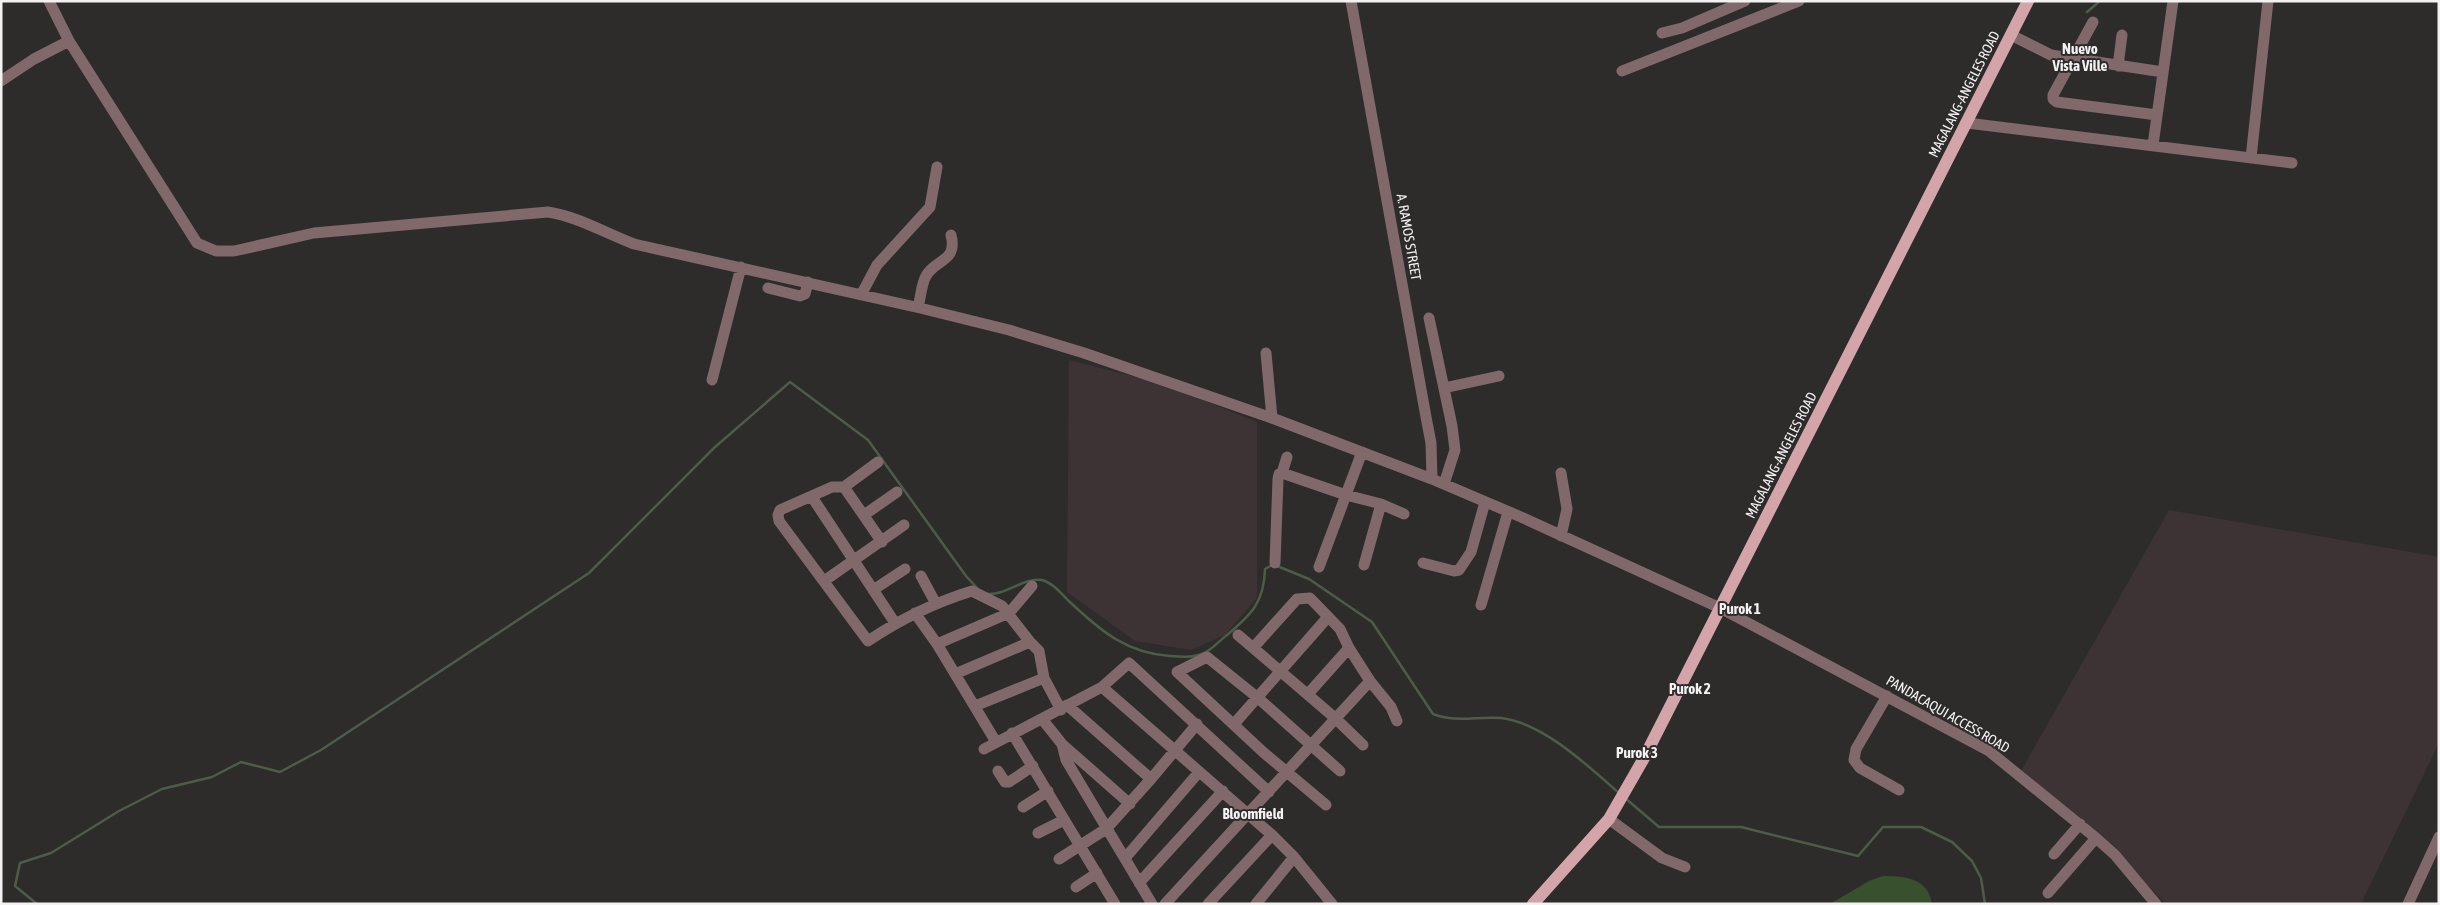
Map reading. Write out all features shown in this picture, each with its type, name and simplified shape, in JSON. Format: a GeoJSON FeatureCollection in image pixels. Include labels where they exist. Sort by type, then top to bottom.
{"type":"FeatureCollection","features":[{"type":"Feature","properties":{"kind":"main road","name":"MAGALANG-ANGELES ROAD"},"geometry":{"type":"LineString","coordinates":[[1533,904],[1609,819],[1627,790],[2028,1]]}},
{"type":"Feature","properties":{"kind":"street","name":"PANDACAQUI ACCESS ROAD"},"geometry":{"type":"LineString","coordinates":[[49,1],[69,41],[197,243],[216,251],[234,251],[314,233],[548,212],[582,221],[604,233],[634,244],[918,307],[1009,330],[1093,355],[1272,418],[1432,479],[1720,608],[1989,751],[2096,838],[2114,855],[2156,904]]}},
{"type":"Feature","properties":{"kind":"street","name":"A. RAMOS STREET"},"geometry":{"type":"LineString","coordinates":[[1351,1],[1426,417],[1432,479]]}},
{"type":"Feature","properties":{"kind":"street"},"geometry":{"type":"LineString","coordinates":[[1662,33],[1682,28],[1745,1]]}},
{"type":"Feature","properties":{"kind":"street"},"geometry":{"type":"LineString","coordinates":[[1622,71],[1799,1]]}},
{"type":"Feature","properties":{"kind":"street"},"geometry":{"type":"LineString","coordinates":[[2153,145],[2173,1]]}},
{"type":"Feature","properties":{"kind":"street"},"geometry":{"type":"LineString","coordinates":[[2251,158],[2268,1]]}},
{"type":"Feature","properties":{"kind":"street"},"geometry":{"type":"LineString","coordinates":[[2094,22],[2053,95],[2054,100],[2057,102],[2157,114]]}},
{"type":"Feature","properties":{"kind":"street"},"geometry":{"type":"LineString","coordinates":[[2011,35],[2051,55],[2163,72]]}},
{"type":"Feature","properties":{"kind":"street"},"geometry":{"type":"LineString","coordinates":[[2118,66],[2122,35]]}},
{"type":"Feature","properties":{"kind":"street"},"geometry":{"type":"LineString","coordinates":[[1,81],[34,59],[69,41]]}},
{"type":"Feature","properties":{"kind":"street"},"geometry":{"type":"LineString","coordinates":[[1967,123],[2292,163]]}},
{"type":"Feature","properties":{"kind":"street"},"geometry":{"type":"LineString","coordinates":[[861,294],[877,265],[930,207],[937,167]]}},
{"type":"Feature","properties":{"kind":"street"},"geometry":{"type":"LineString","coordinates":[[918,307],[925,277],[949,255],[952,249],[950,235]]}},
{"type":"Feature","properties":{"kind":"street"},"geometry":{"type":"LineString","coordinates":[[712,380],[741,267]]}},
{"type":"Feature","properties":{"kind":"street"},"geometry":{"type":"LineString","coordinates":[[768,288],[800,296],[805,294],[808,282]]}},
{"type":"Feature","properties":{"kind":"street"},"geometry":{"type":"LineString","coordinates":[[1429,318],[1455,450],[1444,484]]}},
{"type":"Feature","properties":{"kind":"street"},"geometry":{"type":"LineString","coordinates":[[1266,353],[1272,418]]}},
{"type":"Feature","properties":{"kind":"street"},"geometry":{"type":"LineString","coordinates":[[1444,388],[1500,376]]}},
{"type":"Feature","properties":{"kind":"street"},"geometry":{"type":"LineString","coordinates":[[1319,567],[1362,452]]}},
{"type":"Feature","properties":{"kind":"street"},"geometry":{"type":"LineString","coordinates":[[1276,563],[1278,479],[1287,457]]}},
{"type":"Feature","properties":{"kind":"street"},"geometry":{"type":"LineString","coordinates":[[878,462],[844,487],[832,487],[780,510],[778,515],[779,521],[868,641],[895,623],[935,602],[972,591],[1002,606],[1039,651],[1044,678],[1064,708],[1151,780]]}},
{"type":"Feature","properties":{"kind":"street"},"geometry":{"type":"LineString","coordinates":[[1282,473],[1346,495],[1381,504],[1404,514]]}},
{"type":"Feature","properties":{"kind":"street"},"geometry":{"type":"LineString","coordinates":[[1561,473],[1567,509],[1561,536]]}},
{"type":"Feature","properties":{"kind":"street"},"geometry":{"type":"LineString","coordinates":[[844,487],[882,542]]}},
{"type":"Feature","properties":{"kind":"street"},"geometry":{"type":"LineString","coordinates":[[864,515],[897,492]]}},
{"type":"Feature","properties":{"kind":"street"},"geometry":{"type":"LineString","coordinates":[[812,497],[895,623]]}},
{"type":"Feature","properties":{"kind":"street"},"geometry":{"type":"LineString","coordinates":[[1422,563],[1454,571],[1459,570],[1471,552],[1484,502]]}},
{"type":"Feature","properties":{"kind":"street"},"geometry":{"type":"LineString","coordinates":[[1364,565],[1381,504]]}},
{"type":"Feature","properties":{"kind":"street"},"geometry":{"type":"LineString","coordinates":[[1481,605],[1508,512]]}},
{"type":"Feature","properties":{"kind":"street"},"geometry":{"type":"LineString","coordinates":[[824,581],[904,525]]}},
{"type":"Feature","properties":{"kind":"street"},"geometry":{"type":"LineString","coordinates":[[873,590],[905,569]]}},
{"type":"Feature","properties":{"kind":"street"},"geometry":{"type":"LineString","coordinates":[[921,576],[935,602]]}},
{"type":"Feature","properties":{"kind":"street"},"geometry":{"type":"LineString","coordinates":[[937,644],[1009,613],[1032,586]]}},
{"type":"Feature","properties":{"kind":"street"},"geometry":{"type":"LineString","coordinates":[[1253,648],[1298,598],[1310,598],[1340,629],[1349,648],[1370,681],[1391,707],[1397,721]]}},
{"type":"Feature","properties":{"kind":"street"},"geometry":{"type":"LineString","coordinates":[[915,613],[937,644],[996,742]]}},
{"type":"Feature","properties":{"kind":"street"},"geometry":{"type":"LineString","coordinates":[[1234,724],[1328,616]]}},
{"type":"Feature","properties":{"kind":"street"},"geometry":{"type":"LineString","coordinates":[[1238,635],[1308,694],[1363,745]]}},
{"type":"Feature","properties":{"kind":"street"},"geometry":{"type":"LineString","coordinates":[[955,674],[1030,642]]}},
{"type":"Feature","properties":{"kind":"street"},"geometry":{"type":"LineString","coordinates":[[1308,694],[1349,648]]}},
{"type":"Feature","properties":{"kind":"street"},"geometry":{"type":"LineString","coordinates":[[1326,805],[1263,752],[1177,672],[1206,657],[1258,698],[1340,771]]}},
{"type":"Feature","properties":{"kind":"street"},"geometry":{"type":"LineString","coordinates":[[984,749],[1102,687],[1128,663],[1197,724],[1269,792]]}},
{"type":"Feature","properties":{"kind":"street"},"geometry":{"type":"LineString","coordinates":[[975,706],[1044,678]]}},
{"type":"Feature","properties":{"kind":"street"},"geometry":{"type":"LineString","coordinates":[[1165,904],[1370,681]]}},
{"type":"Feature","properties":{"kind":"street"},"geometry":{"type":"LineString","coordinates":[[1102,687],[1272,835],[1294,857],[1332,904]]}},
{"type":"Feature","properties":{"kind":"street"},"geometry":{"type":"LineString","coordinates":[[1887,696],[1863,736],[1854,760],[1860,768],[1899,790]]}},
{"type":"Feature","properties":{"kind":"street"},"geometry":{"type":"LineString","coordinates":[[1042,719],[1062,744],[1130,804]]}},
{"type":"Feature","properties":{"kind":"street"},"geometry":{"type":"LineString","coordinates":[[1059,859],[1106,829],[1151,780],[1197,724]]}},
{"type":"Feature","properties":{"kind":"street"},"geometry":{"type":"LineString","coordinates":[[1012,733],[1097,873],[1110,902]]}},
{"type":"Feature","properties":{"kind":"street"},"geometry":{"type":"LineString","coordinates":[[1062,744],[1063,753],[1106,829],[1126,857],[1152,904]]}},
{"type":"Feature","properties":{"kind":"street"},"geometry":{"type":"LineString","coordinates":[[998,771],[1005,782],[1009,782],[1033,766]]}},
{"type":"Feature","properties":{"kind":"street"},"geometry":{"type":"LineString","coordinates":[[1126,857],[1199,772]]}},
{"type":"Feature","properties":{"kind":"street"},"geometry":{"type":"LineString","coordinates":[[1023,807],[1048,791]]}},
{"type":"Feature","properties":{"kind":"street"},"geometry":{"type":"LineString","coordinates":[[1139,883],[1223,791]]}},
{"type":"Feature","properties":{"kind":"street"},"geometry":{"type":"LineString","coordinates":[[1609,819],[1662,858],[1685,867]]}},
{"type":"Feature","properties":{"kind":"street"},"geometry":{"type":"LineString","coordinates":[[1038,833],[1064,820]]}},
{"type":"Feature","properties":{"kind":"street"},"geometry":{"type":"LineString","coordinates":[[2054,854],[2080,824]]}},
{"type":"Feature","properties":{"kind":"street"},"geometry":{"type":"LineString","coordinates":[[1208,904],[1272,835]]}},
{"type":"Feature","properties":{"kind":"street"},"geometry":{"type":"LineString","coordinates":[[2408,904],[2439,837]]}},
{"type":"Feature","properties":{"kind":"street"},"geometry":{"type":"LineString","coordinates":[[2048,893],[2096,838]]}},
{"type":"Feature","properties":{"kind":"street"},"geometry":{"type":"LineString","coordinates":[[1256,904],[1294,857]]}},
{"type":"Feature","properties":{"kind":"street"},"geometry":{"type":"LineString","coordinates":[[1076,887],[1097,873]]}},
{"type":"Feature","properties":{"kind":"shaded area"},"geometry":{"type":"Polygon","coordinates":[[[1069,360],[1163,384],[1257,422],[1257,598],[1225,635],[1191,650],[1135,641],[1067,592],[1069,360]]]}},
{"type":"Feature","properties":{"kind":"shaded area"},"geometry":{"type":"Polygon","coordinates":[[[2169,510],[2439,557],[2439,743],[2361,904],[2166,904],[2113,850],[2021,771],[2169,510]]]}},
{"type":"Feature","properties":{"kind":"green space"},"geometry":{"type":"Polygon","coordinates":[[[1883,876],[1907,878],[1921,884],[1930,895],[1932,904],[1830,904],[1869,881],[1883,876]]]}},
{"type":"Feature","properties":{"kind":"waterway"},"geometry":{"type":"LineString","coordinates":[[2087,12],[2100,1]]}},
{"type":"Feature","properties":{"kind":"waterway"},"geometry":{"type":"LineString","coordinates":[[37,904],[15,886],[20,863],[51,853],[119,811],[162,789],[212,777],[241,762],[280,772],[321,750],[589,573],[715,447],[790,382],[868,440],[966,576],[977,588]]}},
{"type":"Feature","properties":{"kind":"waterway"},"geometry":{"type":"LineString","coordinates":[[988,594],[1002,592],[1029,581],[1042,580],[1054,587],[1094,624],[1128,646],[1155,654],[1178,657],[1191,656],[1200,655],[1210,650],[1250,614],[1259,599],[1265,569],[1272,565]]}},
{"type":"Feature","properties":{"kind":"waterway"},"geometry":{"type":"LineString","coordinates":[[1277,566],[1309,579],[1372,622],[1433,714],[1458,719],[1501,718],[1533,728],[1579,758],[1619,793]]}},
{"type":"Feature","properties":{"kind":"waterway"},"geometry":{"type":"LineString","coordinates":[[1625,798],[1659,827],[1741,827],[1858,856],[1883,827],[1921,827],[1952,842],[1972,861],[1981,878],[1985,904]]}},
{"type":"Feature","properties":{"kind":"district","name":"Nuevo Vista Ville"},"geometry":{"type":"Point","coordinates":[2080,56]}},
{"type":"Feature","properties":{"kind":"district","name":"Purok 1"},"geometry":{"type":"Point","coordinates":[1740,608]}},
{"type":"Feature","properties":{"kind":"district","name":"Purok 2"},"geometry":{"type":"Point","coordinates":[1690,688]}},
{"type":"Feature","properties":{"kind":"district","name":"Purok 3"},"geometry":{"type":"Point","coordinates":[1637,752]}},
{"type":"Feature","properties":{"kind":"district","name":"Bloomfield"},"geometry":{"type":"Point","coordinates":[1253,813]}}]}
